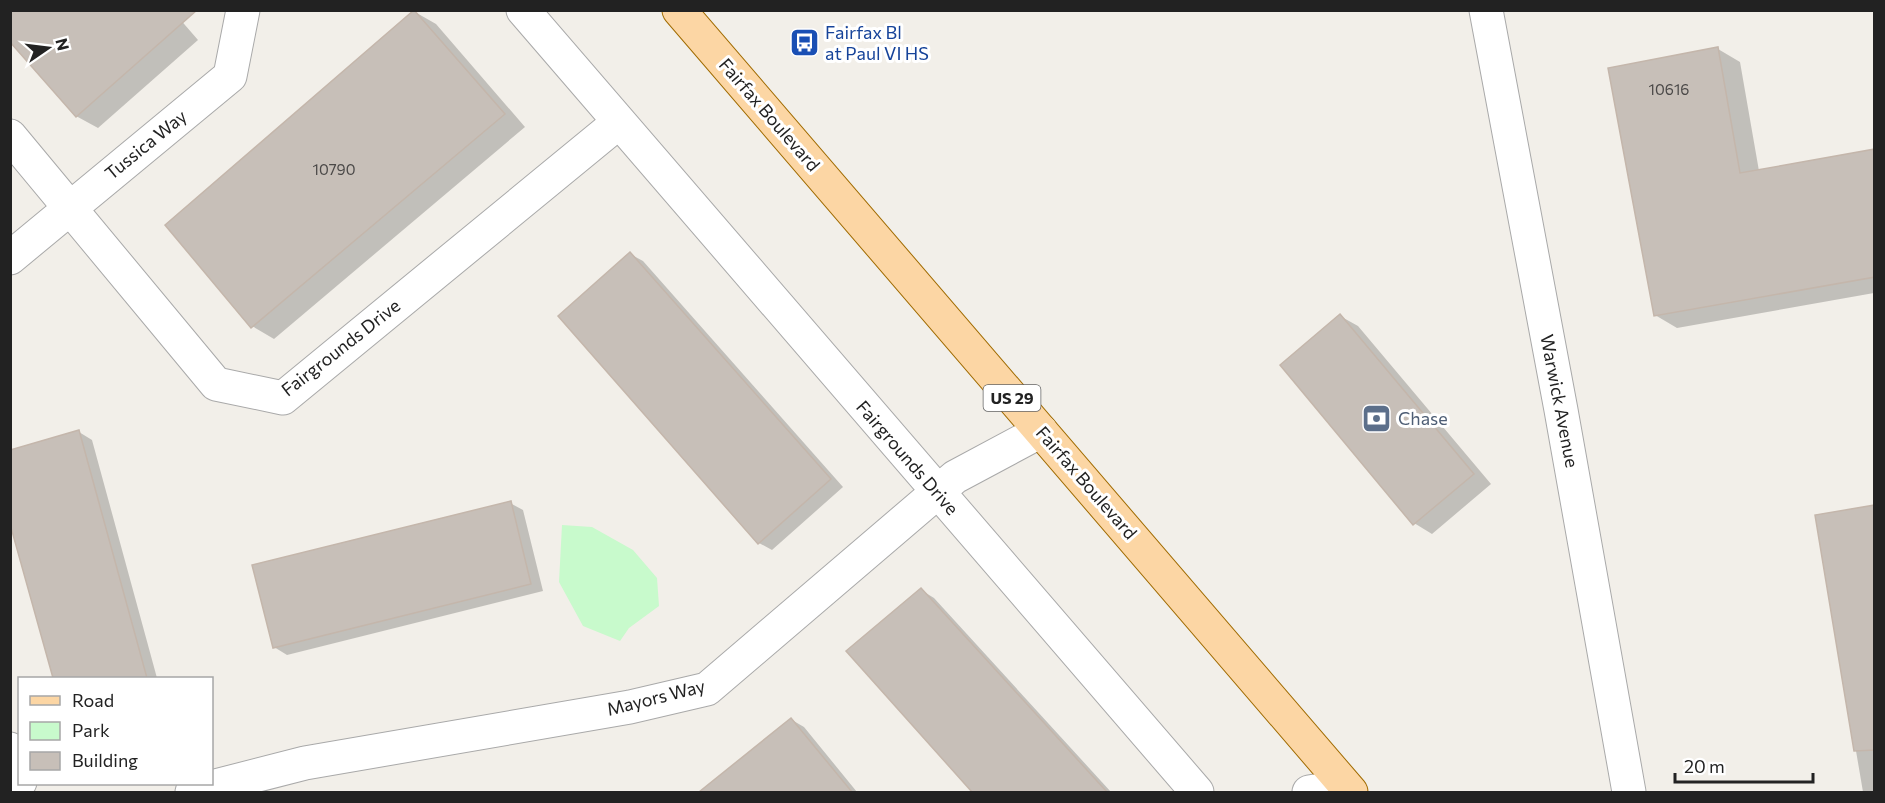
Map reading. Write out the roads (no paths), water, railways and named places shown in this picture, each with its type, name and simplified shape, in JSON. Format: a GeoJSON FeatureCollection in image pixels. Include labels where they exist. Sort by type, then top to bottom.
{"type":"FeatureCollection","features":[{"type":"Feature","properties":{"kind":"main road","name":"Fairfax Boulevard"},"geometry":{"type":"LineString","coordinates":[[679,10],[1348,789]]}},
{"type":"Feature","properties":{"kind":"street","name":"Tussica Way"},"geometry":{"type":"LineString","coordinates":[[10,258],[230,76],[243,10]]}},
{"type":"Feature","properties":{"kind":"street","name":"Fairgrounds Drive"},"geometry":{"type":"LineString","coordinates":[[523,10],[1197,792]]}},
{"type":"Feature","properties":{"kind":"street","name":"Warwick Avenue"},"geometry":{"type":"LineString","coordinates":[[1486,10],[1561,410],[1629,792]]}},
{"type":"Feature","properties":{"kind":"street","name":"Fairgrounds Drive"},"geometry":{"type":"LineString","coordinates":[[10,136],[216,384],[282,398],[618,122]]}},
{"type":"Feature","properties":{"kind":"street","name":"Mayors Way"},"geometry":{"type":"LineString","coordinates":[[192,792],[305,763],[630,707],[707,689],[955,477],[1041,431]]}},
{"type":"Feature","properties":{"kind":"street"},"geometry":{"type":"LineString","coordinates":[[10,749],[18,776]]}},
{"type":"Feature","properties":{"kind":"street"},"geometry":{"type":"LineString","coordinates":[[1310,792],[1348,789]]}},
{"type":"Feature","properties":{"kind":"place","name":"Fairfax Bl at Paul VI HS"},"geometry":{"type":"Point","coordinates":[804,43]}},
{"type":"Feature","properties":{"kind":"place","name":"Chase"},"geometry":{"type":"Point","coordinates":[1377,419]}}]}
